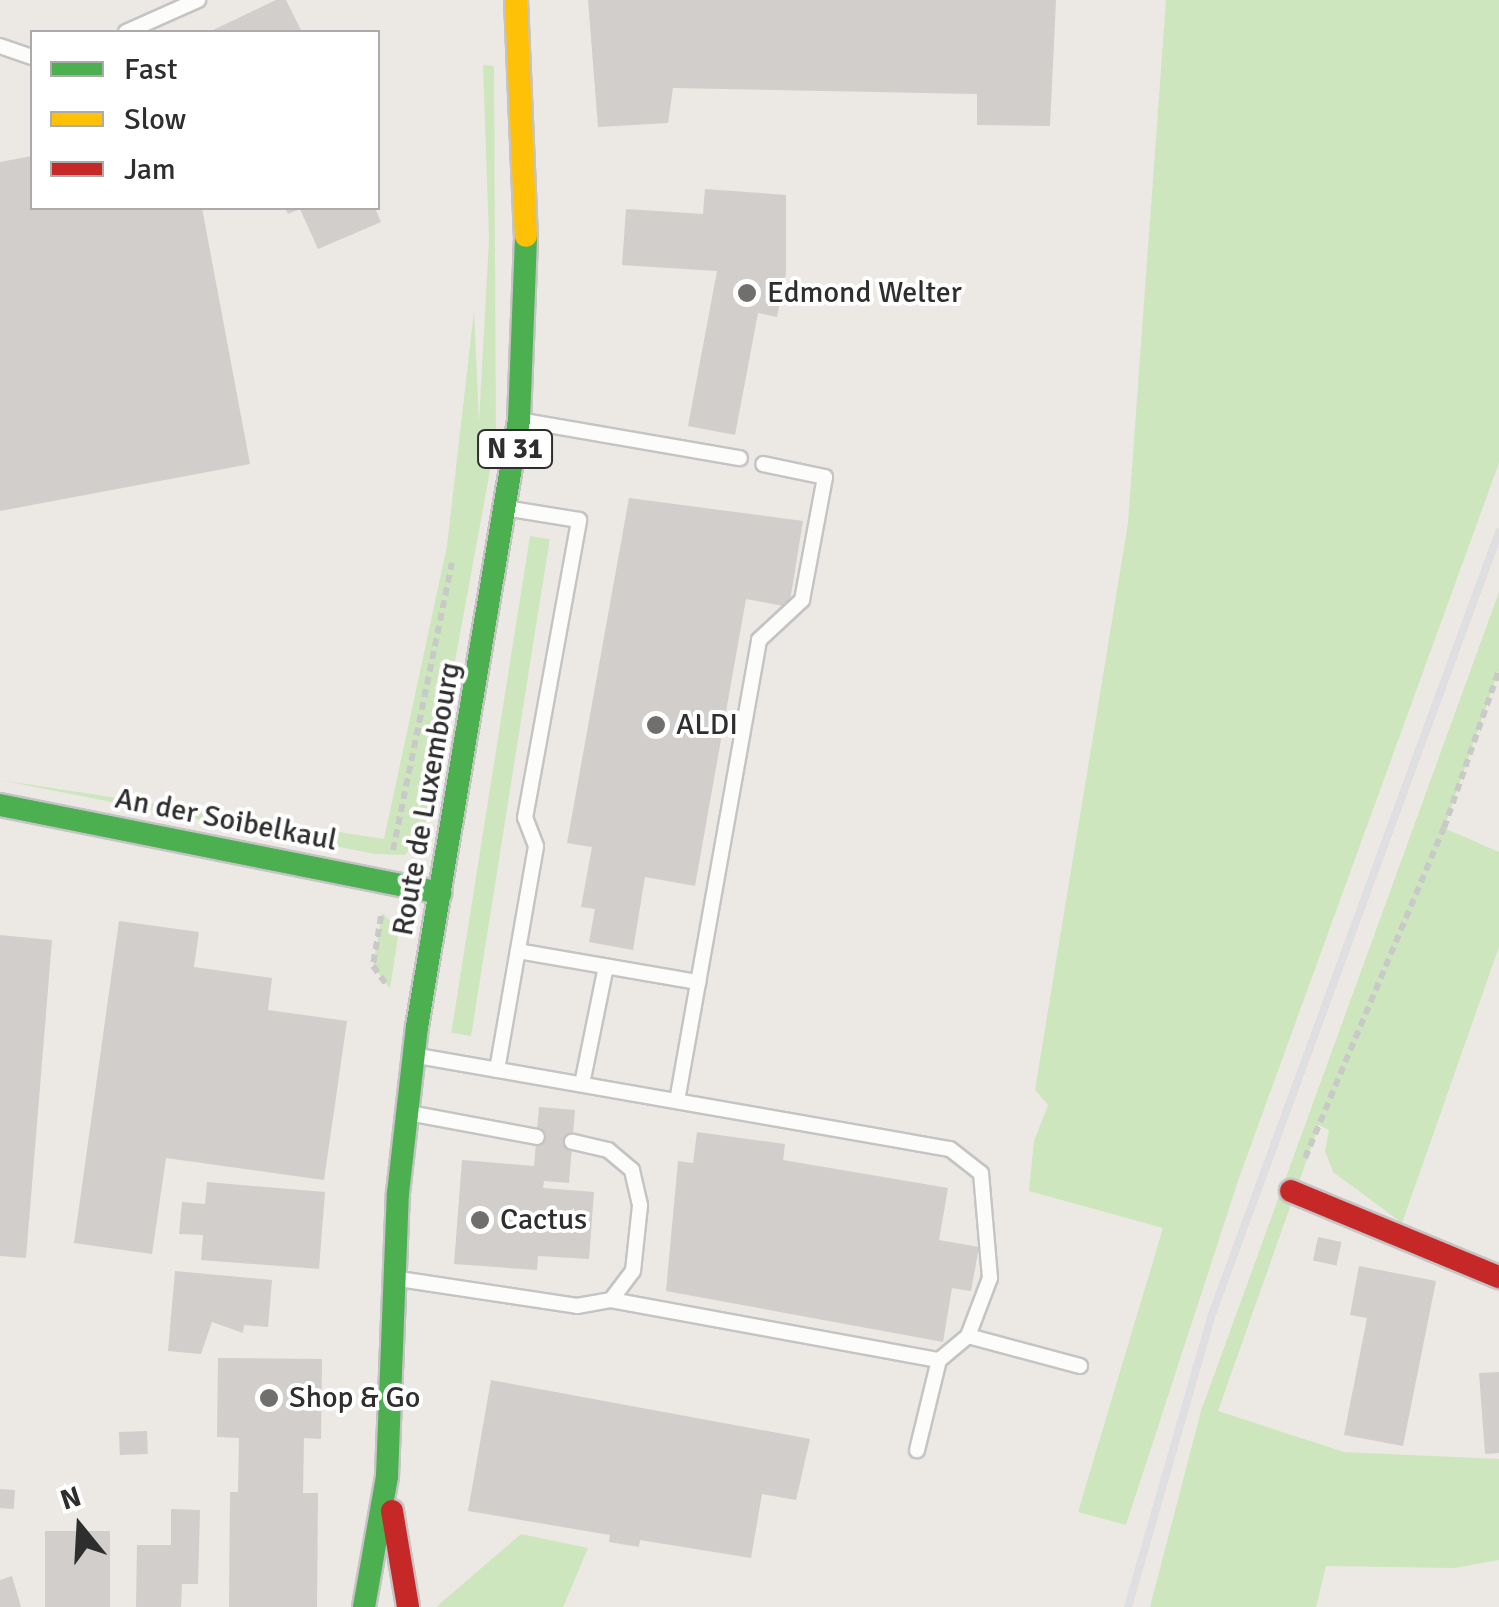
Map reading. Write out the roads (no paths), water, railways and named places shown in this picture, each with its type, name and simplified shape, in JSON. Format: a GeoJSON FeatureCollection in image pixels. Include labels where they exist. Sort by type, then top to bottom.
{"type":"FeatureCollection","features":[{"type":"Feature","properties":{"kind":"main road","name":"Route de Luxembourg"},"geometry":{"type":"LineString","coordinates":[[364,1607],[387,1476],[393,1278],[414,1055],[508,508],[519,420],[527,210],[516,0]]}},
{"type":"Feature","properties":{"kind":"main road","name":"An der Soibelkaul"},"geometry":{"type":"LineString","coordinates":[[0,805],[440,893]]}},
{"type":"Feature","properties":{"kind":"main road"},"geometry":{"type":"LineString","coordinates":[[1291,1192],[1499,1277]]}},
{"type":"Feature","properties":{"kind":"main road","name":"N 31"},"geometry":{"type":"LineString","coordinates":[[387,1476],[408,1607]]}},
{"type":"Feature","properties":{"kind":"lane"},"geometry":{"type":"LineString","coordinates":[[130,30],[198,0]]}},
{"type":"Feature","properties":{"kind":"lane"},"geometry":{"type":"LineString","coordinates":[[0,46],[30,56]]}},
{"type":"Feature","properties":{"kind":"lane"},"geometry":{"type":"LineString","coordinates":[[519,420],[740,458]]}},
{"type":"Feature","properties":{"kind":"lane"},"geometry":{"type":"LineString","coordinates":[[677,1101],[760,640],[802,600],[825,477],[763,464]]}},
{"type":"Feature","properties":{"kind":"lane"},"geometry":{"type":"LineString","coordinates":[[497,1070],[536,846],[525,818],[579,520],[508,508]]}},
{"type":"Feature","properties":{"kind":"lane"},"geometry":{"type":"LineString","coordinates":[[518,951],[698,982]]}},
{"type":"Feature","properties":{"kind":"lane"},"geometry":{"type":"LineString","coordinates":[[582,1084],[606,966]]}},
{"type":"Feature","properties":{"kind":"lane"},"geometry":{"type":"LineString","coordinates":[[414,1055],[950,1150],[981,1173],[990,1278],[968,1336],[940,1360],[917,1450]]}},
{"type":"Feature","properties":{"kind":"lane"},"geometry":{"type":"LineString","coordinates":[[407,1112],[536,1137]]}},
{"type":"Feature","properties":{"kind":"lane"},"geometry":{"type":"LineString","coordinates":[[572,1142],[608,1150],[632,1170],[640,1206],[633,1271],[611,1300]]}},
{"type":"Feature","properties":{"kind":"lane"},"geometry":{"type":"LineString","coordinates":[[393,1278],[577,1306],[611,1300],[940,1360]]}},
{"type":"Feature","properties":{"kind":"lane"},"geometry":{"type":"LineString","coordinates":[[968,1336],[1080,1366]]}},
{"type":"Feature","properties":{"kind":"railway"},"geometry":{"type":"LineString","coordinates":[[1128,1607],[1211,1317],[1499,532]]}},
{"type":"Feature","properties":{"kind":"place","name":"Edmond Welter"},"geometry":{"type":"Point","coordinates":[747,293]}},
{"type":"Feature","properties":{"kind":"place","name":"ALDI"},"geometry":{"type":"Point","coordinates":[656,725]}},
{"type":"Feature","properties":{"kind":"place","name":"Cactus"},"geometry":{"type":"Point","coordinates":[480,1220]}},
{"type":"Feature","properties":{"kind":"place","name":"Shop & Go"},"geometry":{"type":"Point","coordinates":[269,1398]}}]}
